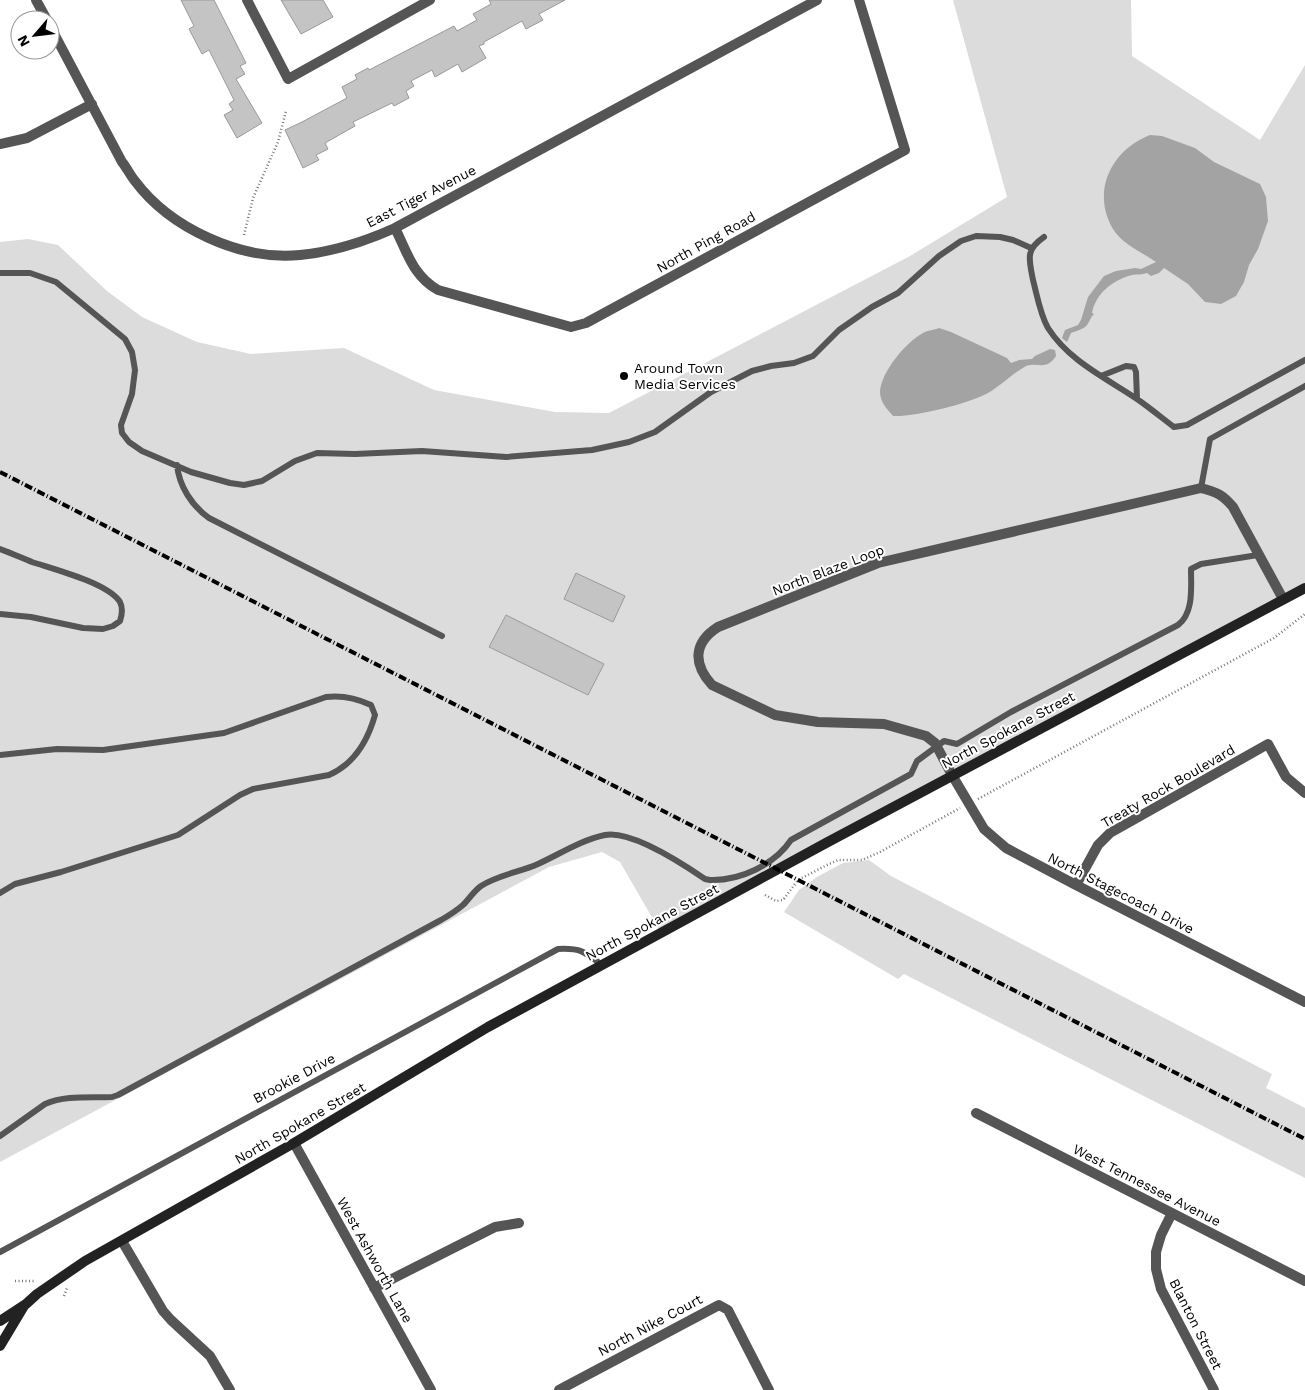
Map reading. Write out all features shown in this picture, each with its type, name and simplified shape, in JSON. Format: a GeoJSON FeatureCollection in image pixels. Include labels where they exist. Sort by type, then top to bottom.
{"type":"FeatureCollection","features":[{"type":"Feature","properties":{"kind":"street"},"geometry":{"type":"LineString","coordinates":[[247,0],[288,79],[430,0]]}},
{"type":"Feature","properties":{"kind":"street","name":"East Tiger Avenue"},"geometry":{"type":"LineString","coordinates":[[60,45],[122,162],[134,181],[149,197],[196,232],[228,246],[261,254],[298,255],[330,250],[395,228],[817,0]]}},
{"type":"Feature","properties":{"kind":"street","name":"North Ping Road"},"geometry":{"type":"LineString","coordinates":[[395,228],[420,276],[426,283],[438,290],[571,327],[586,323],[905,150],[859,0]]}},
{"type":"Feature","properties":{"kind":"street"},"geometry":{"type":"LineString","coordinates":[[0,144],[27,138],[92,104]]}},
{"type":"Feature","properties":{"kind":"street"},"geometry":{"type":"LineString","coordinates":[[1201,488],[1225,497],[1233,507],[1283,599]]}},
{"type":"Feature","properties":{"kind":"street","name":"North Blaze Loop"},"geometry":{"type":"LineString","coordinates":[[937,746],[926,736],[884,724],[818,722],[774,714],[712,685],[700,667],[698,657],[700,648],[710,632],[718,628],[878,563],[1201,488]]}},
{"type":"Feature","properties":{"kind":"street","name":"North Spokane Street"},"geometry":{"type":"LineString","coordinates":[[0,1321],[84,1261],[294,1143],[488,1027],[1305,588]]}},
{"type":"Feature","properties":{"kind":"street","name":"Treaty Rock Boulevard"},"geometry":{"type":"LineString","coordinates":[[1076,886],[1098,845],[1110,833],[1268,744],[1286,776],[1305,793]]}},
{"type":"Feature","properties":{"kind":"street"},"geometry":{"type":"LineString","coordinates":[[937,746],[952,776]]}},
{"type":"Feature","properties":{"kind":"street","name":"North Stagecoach Drive"},"geometry":{"type":"LineString","coordinates":[[952,776],[984,829],[1006,848],[1076,886],[1305,1002]]}},
{"type":"Feature","properties":{"kind":"street","name":"West Tennessee Avenue"},"geometry":{"type":"LineString","coordinates":[[976,1112],[1305,1281]]}},
{"type":"Feature","properties":{"kind":"street","name":"West Ashworth Lane"},"geometry":{"type":"LineString","coordinates":[[294,1143],[431,1390]]}},
{"type":"Feature","properties":{"kind":"street","name":"Blanton Street"},"geometry":{"type":"LineString","coordinates":[[1172,1213],[1158,1244],[1156,1269],[1161,1289],[1214,1390]]}},
{"type":"Feature","properties":{"kind":"street"},"geometry":{"type":"LineString","coordinates":[[374,1288],[494,1227],[519,1224]]}},
{"type":"Feature","properties":{"kind":"street"},"geometry":{"type":"LineString","coordinates":[[122,1241],[162,1311],[210,1356],[230,1390]]}},
{"type":"Feature","properties":{"kind":"street","name":"North Spokane Street"},"geometry":{"type":"LineString","coordinates":[[0,1346],[26,1304]]}},
{"type":"Feature","properties":{"kind":"street","name":"North Nike Court"},"geometry":{"type":"LineString","coordinates":[[559,1390],[719,1305],[728,1310],[769,1390]]}},
{"type":"Feature","properties":{"kind":"lane"},"geometry":{"type":"LineString","coordinates":[[0,273],[30,273],[49,278],[62,286],[121,335],[132,352],[135,370],[132,394],[121,425],[125,439],[138,450],[159,460],[201,475],[244,485],[262,481],[295,461],[317,453],[355,454],[422,451],[506,457],[592,450],[628,442],[655,432],[711,392],[752,371],[770,366],[794,363],[813,356],[839,330],[872,307],[898,293],[939,256],[961,241],[976,236],[1000,237],[1013,240],[1031,248]]}},
{"type":"Feature","properties":{"kind":"lane"},"geometry":{"type":"LineString","coordinates":[[1044,237],[1033,244],[1031,248],[1031,268],[1040,307],[1048,327],[1071,354],[1174,427],[1187,425],[1305,360]]}},
{"type":"Feature","properties":{"kind":"lane"},"geometry":{"type":"LineString","coordinates":[[1101,376],[1126,366],[1134,366],[1137,399]]}},
{"type":"Feature","properties":{"kind":"lane"},"geometry":{"type":"LineString","coordinates":[[1201,488],[1210,439],[1305,386]]}},
{"type":"Feature","properties":{"kind":"lane"},"geometry":{"type":"LineString","coordinates":[[177,465],[178,473],[193,505],[213,521],[442,636]]}},
{"type":"Feature","properties":{"kind":"lane"},"geometry":{"type":"LineString","coordinates":[[0,549],[102,587],[117,598],[121,603],[122,610],[120,621],[113,626],[103,629],[84,628],[31,617],[0,614]]}},
{"type":"Feature","properties":{"kind":"lane"},"geometry":{"type":"LineString","coordinates":[[0,1136],[53,1100],[112,1097],[118,1095],[441,920],[461,906],[480,886],[527,869],[564,851],[606,835],[624,835],[655,849],[705,879],[716,880],[741,875],[759,867],[779,854],[791,840],[911,774],[917,762],[944,741],[957,744],[1011,712],[1183,621],[1189,608],[1191,569],[1201,564],[1258,555]]}},
{"type":"Feature","properties":{"kind":"lane"},"geometry":{"type":"LineString","coordinates":[[0,755],[57,749],[104,750],[224,732],[326,697],[348,697],[371,705],[375,715],[372,726],[362,745],[350,762],[340,770],[321,777],[253,789],[240,795],[178,835],[61,872],[15,884],[0,893]]}},
{"type":"Feature","properties":{"kind":"lane","name":"Brookie Drive"},"geometry":{"type":"LineString","coordinates":[[0,1252],[558,949],[574,948],[587,953],[602,965]]}},
{"type":"Feature","properties":{"kind":"path"},"geometry":{"type":"LineString","coordinates":[[244,235],[253,198],[278,142],[286,111]]}},
{"type":"Feature","properties":{"kind":"path"},"geometry":{"type":"LineString","coordinates":[[765,895],[776,901],[783,900],[798,880],[838,860],[862,860],[880,852],[1274,638],[1305,614]]}},
{"type":"Feature","properties":{"kind":"shaded area"},"geometry":{"type":"Polygon","coordinates":[[[953,0],[1131,0],[1132,56],[1260,140],[1305,65],[1305,588],[661,933],[620,862],[602,852],[549,867],[0,1162],[0,242],[28,239],[58,245],[107,291],[142,317],[197,342],[251,354],[344,348],[434,390],[555,412],[609,413],[910,256],[1007,197],[953,0]]]}},
{"type":"Feature","properties":{"kind":"shaded area"},"geometry":{"type":"Polygon","coordinates":[[[1150,135],[1162,136],[1195,148],[1214,162],[1260,184],[1266,197],[1268,221],[1258,249],[1236,296],[1221,304],[1205,302],[1188,284],[1164,268],[1159,273],[1151,276],[1147,273],[1132,275],[1118,280],[1106,288],[1097,299],[1092,313],[1094,314],[1087,325],[1071,333],[1067,342],[1062,338],[1065,330],[1078,325],[1088,297],[1104,276],[1116,271],[1141,269],[1156,262],[1127,244],[1117,235],[1107,215],[1104,201],[1105,187],[1115,162],[1136,142],[1150,135]]]}},
{"type":"Feature","properties":{"kind":"shaded area"},"geometry":{"type":"Polygon","coordinates":[[[939,328],[1007,358],[1011,363],[1032,359],[1050,349],[1055,350],[1056,356],[1046,365],[1026,366],[998,387],[979,397],[927,412],[893,416],[884,405],[880,396],[881,384],[885,376],[895,358],[909,343],[925,332],[939,328]]]}},
{"type":"Feature","properties":{"kind":"shaded area"},"geometry":{"type":"Polygon","coordinates":[[[869,860],[891,876],[1272,1074],[1266,1088],[1305,1108],[1305,1178],[904,974],[898,979],[784,912],[799,890],[817,877],[843,863],[869,860]]]}},
{"type":"Feature","properties":{"kind":"building"},"geometry":{"type":"Polygon","coordinates":[[[181,0],[214,0],[246,63],[240,66],[245,74],[236,79],[262,123],[237,138],[224,115],[233,110],[229,104],[234,100],[209,50],[202,54],[189,29],[194,26],[181,0]]]}},
{"type":"Feature","properties":{"kind":"building"},"geometry":{"type":"Polygon","coordinates":[[[281,0],[323,0],[333,17],[301,34],[281,0]]]}},
{"type":"Feature","properties":{"kind":"building"},"geometry":{"type":"Polygon","coordinates":[[[489,0],[565,0],[539,14],[543,20],[526,29],[522,21],[484,42],[484,44],[479,46],[486,58],[462,72],[458,64],[435,77],[432,70],[411,81],[414,86],[406,91],[409,98],[394,106],[392,103],[353,122],[355,126],[325,143],[328,149],[316,155],[319,160],[303,168],[285,130],[347,98],[342,87],[357,79],[355,75],[368,68],[369,70],[454,26],[457,31],[477,20],[473,14],[491,4],[489,0]]]}},
{"type":"Feature","properties":{"kind":"building"},"geometry":{"type":"Polygon","coordinates":[[[576,573],[625,596],[613,622],[564,599],[576,573]]]}},
{"type":"Feature","properties":{"kind":"building"},"geometry":{"type":"Polygon","coordinates":[[[506,615],[604,664],[588,695],[489,647],[506,615]]]}},
{"type":"Feature","properties":{"kind":"railway"},"geometry":{"type":"LineString","coordinates":[[0,472],[1305,1139]]}},
{"type":"Feature","properties":{"kind":"place","name":"Around Town Media Services"},"geometry":{"type":"Point","coordinates":[624,376]}}]}
